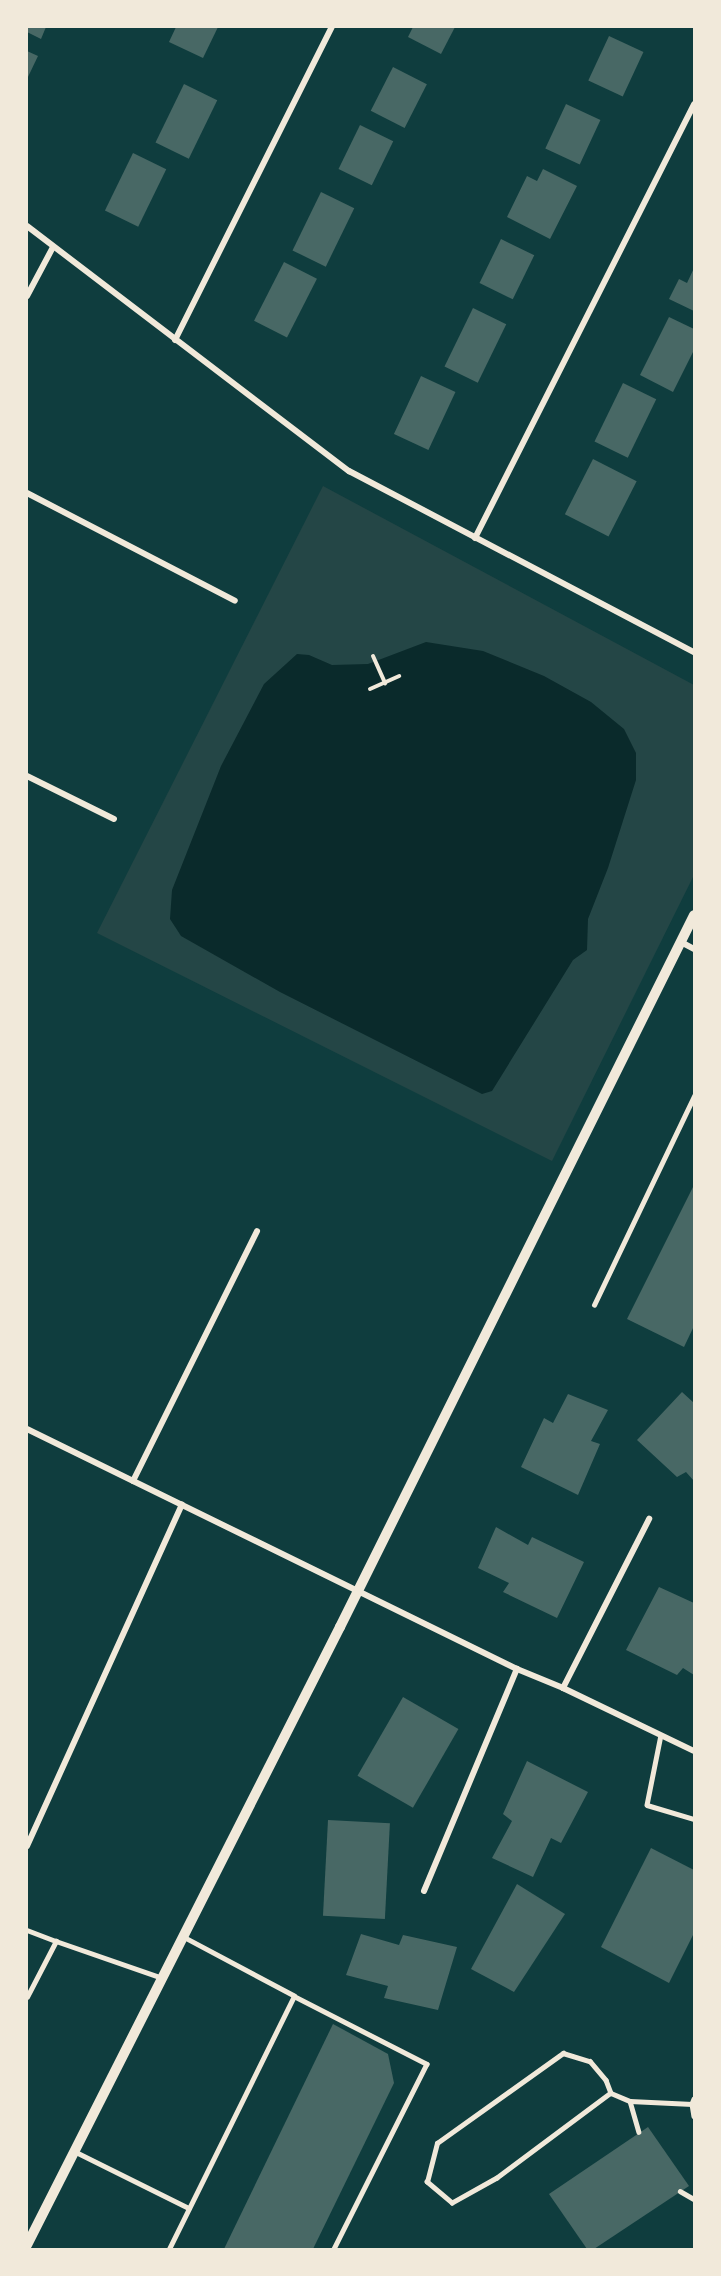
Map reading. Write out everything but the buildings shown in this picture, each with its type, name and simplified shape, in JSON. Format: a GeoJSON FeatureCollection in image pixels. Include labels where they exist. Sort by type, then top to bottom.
{"type":"FeatureCollection","features":[{"type":"Feature","properties":{"kind":"street"},"geometry":{"type":"LineString","coordinates":[[175,340],[332,27]]}},
{"type":"Feature","properties":{"kind":"street"},"geometry":{"type":"LineString","coordinates":[[475,538],[694,104]]}},
{"type":"Feature","properties":{"kind":"street"},"geometry":{"type":"LineString","coordinates":[[27,226],[349,471],[694,652]]}},
{"type":"Feature","properties":{"kind":"street"},"geometry":{"type":"LineString","coordinates":[[27,296],[53,247]]}},
{"type":"Feature","properties":{"kind":"street"},"geometry":{"type":"LineString","coordinates":[[27,493],[235,600]]}},
{"type":"Feature","properties":{"kind":"street"},"geometry":{"type":"LineString","coordinates":[[27,777],[114,819]]}},
{"type":"Feature","properties":{"kind":"street"},"geometry":{"type":"LineString","coordinates":[[27,2245],[358,1590],[526,1248],[694,915]]}},
{"type":"Feature","properties":{"kind":"street"},"geometry":{"type":"LineString","coordinates":[[681,942],[694,949]]}},
{"type":"Feature","properties":{"kind":"street"},"geometry":{"type":"LineString","coordinates":[[133,1481],[256,1231]]}},
{"type":"Feature","properties":{"kind":"street"},"geometry":{"type":"LineString","coordinates":[[27,1429],[517,1669],[563,1688],[694,1751]]}},
{"type":"Feature","properties":{"kind":"street"},"geometry":{"type":"LineString","coordinates":[[27,1846],[182,1505]]}},
{"type":"Feature","properties":{"kind":"street"},"geometry":{"type":"LineString","coordinates":[[563,1688],[649,1519]]}},
{"type":"Feature","properties":{"kind":"street"},"geometry":{"type":"LineString","coordinates":[[424,1891],[517,1669]]}},
{"type":"Feature","properties":{"kind":"lane"},"geometry":{"type":"LineString","coordinates":[[594,1305],[694,1096]]}},
{"type":"Feature","properties":{"kind":"lane"},"geometry":{"type":"LineString","coordinates":[[662,1736],[647,1805],[694,1819]]}},
{"type":"Feature","properties":{"kind":"lane"},"geometry":{"type":"LineString","coordinates":[[27,1930],[162,1978]]}},
{"type":"Feature","properties":{"kind":"lane"},"geometry":{"type":"LineString","coordinates":[[183,1938],[427,2064],[334,2249]]}},
{"type":"Feature","properties":{"kind":"lane"},"geometry":{"type":"LineString","coordinates":[[27,1997],[56,1941]]}},
{"type":"Feature","properties":{"kind":"lane"},"geometry":{"type":"LineString","coordinates":[[169,2249],[294,1996]]}},
{"type":"Feature","properties":{"kind":"lane"},"geometry":{"type":"LineString","coordinates":[[611,2093],[497,2178],[452,2203],[427,2182],[437,2143],[563,2053],[590,2061],[606,2080],[611,2093],[630,2101],[693,2102],[694,2116]]}},
{"type":"Feature","properties":{"kind":"lane"},"geometry":{"type":"LineString","coordinates":[[630,2101],[639,2132]]}},
{"type":"Feature","properties":{"kind":"lane"},"geometry":{"type":"LineString","coordinates":[[75,2151],[189,2208]]}},
{"type":"Feature","properties":{"kind":"lane"},"geometry":{"type":"LineString","coordinates":[[680,2191],[694,2199]]}},
{"type":"Feature","properties":{"kind":"path"},"geometry":{"type":"LineString","coordinates":[[373,656],[385,683]]}},
{"type":"Feature","properties":{"kind":"path"},"geometry":{"type":"LineString","coordinates":[[370,689],[399,676]]}},
{"type":"Feature","properties":{"kind":"shaded area"},"geometry":{"type":"Polygon","coordinates":[[[323,486],[694,685],[694,875],[552,1161],[97,933],[323,486]]]}},
{"type":"Feature","properties":{"kind":"shaded area"},"geometry":{"type":"Polygon","coordinates":[[[426,642],[483,651],[544,676],[591,702],[624,729],[636,753],[636,780],[608,868],[588,919],[587,950],[573,960],[492,1091],[482,1094],[280,992],[181,936],[170,919],[172,890],[221,766],[264,684],[297,654],[309,655],[332,665],[368,664],[426,642]]]}}]}
